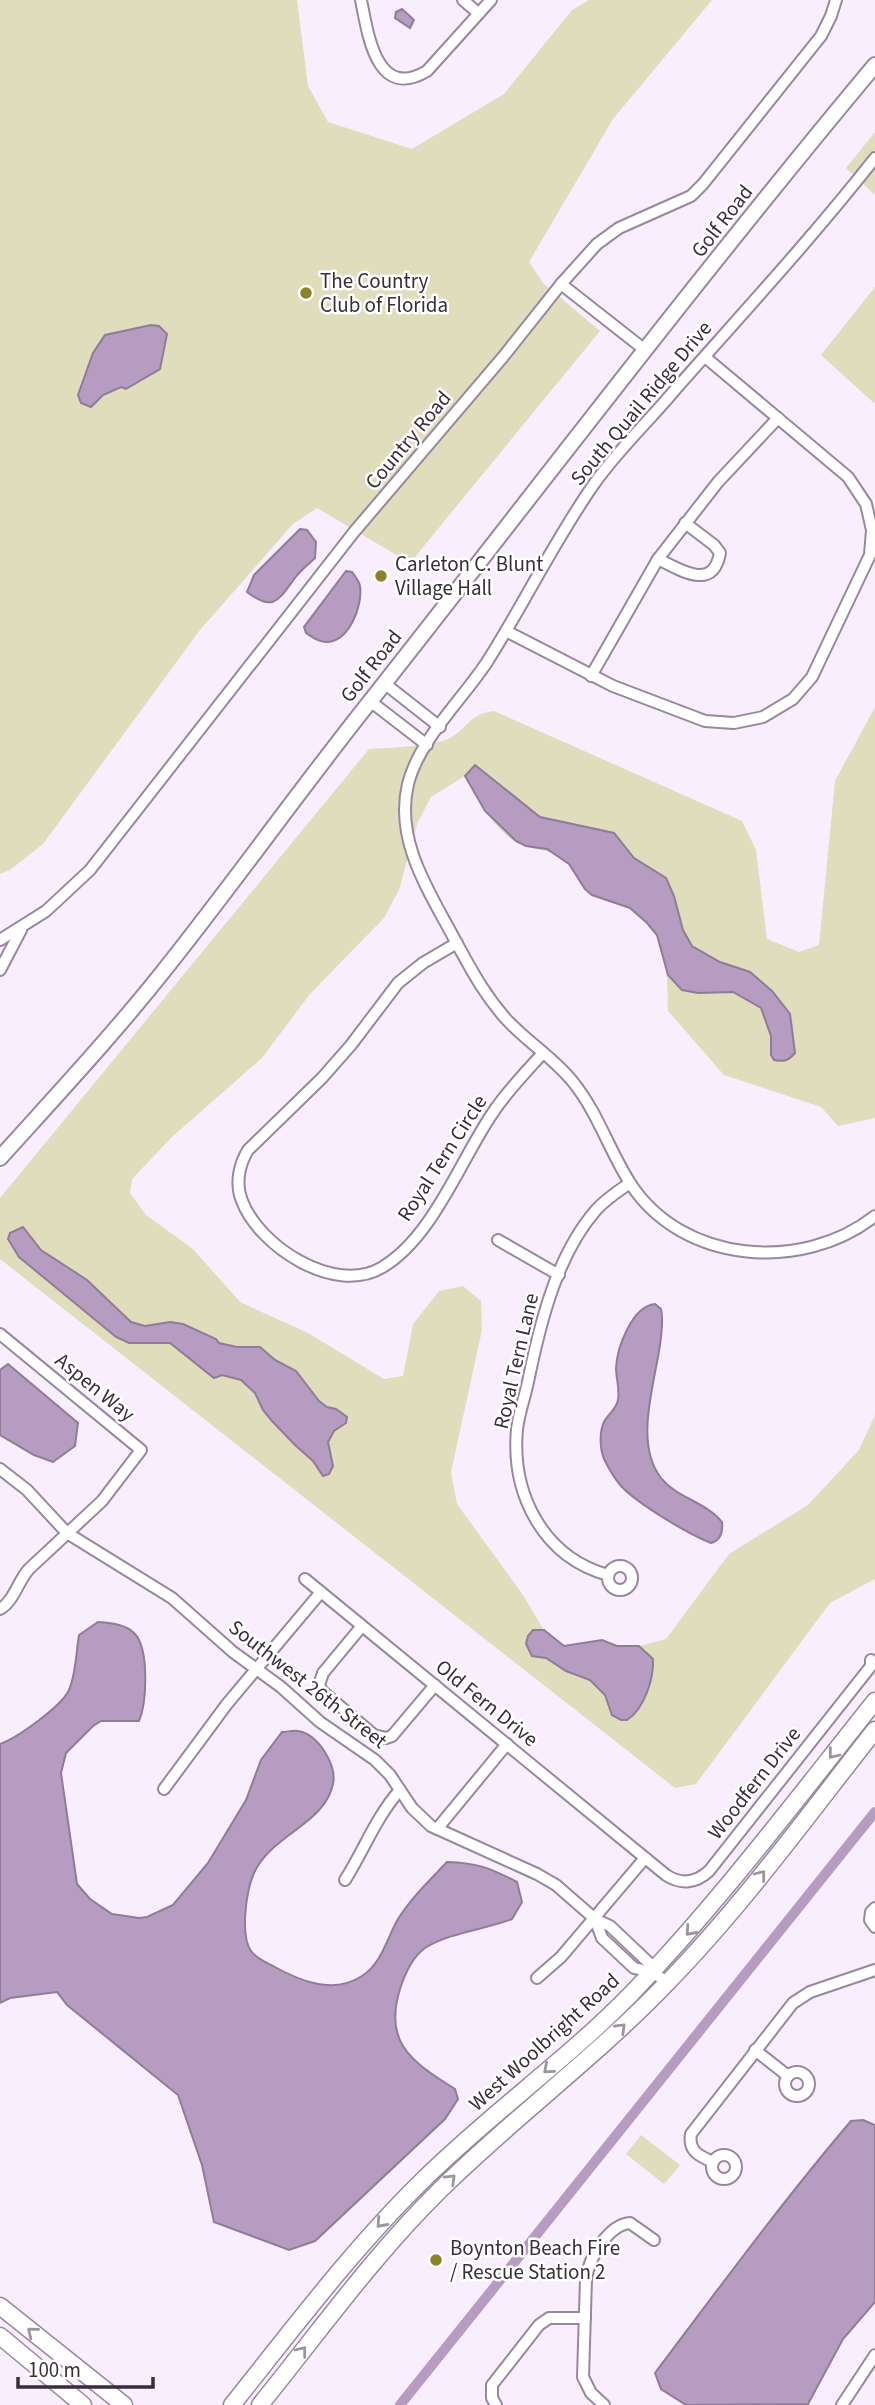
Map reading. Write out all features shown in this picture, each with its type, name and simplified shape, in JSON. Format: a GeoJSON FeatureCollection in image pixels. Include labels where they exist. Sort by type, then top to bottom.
{"type":"FeatureCollection","features":[{"type":"Feature","properties":{"kind":"main road","name":"West Woolbright Road"},"geometry":{"type":"LineString","coordinates":[[232,2405],[350,2259],[404,2200],[463,2143],[593,2030],[651,1972],[721,1895],[875,1701]]}},
{"type":"Feature","properties":{"kind":"main road","name":"West Woolbright Road"},"geometry":{"type":"LineString","coordinates":[[260,2405],[364,2272],[422,2208],[479,2153],[604,2044],[668,1982],[738,1904],[875,1730]]}},
{"type":"Feature","properties":{"kind":"main road"},"geometry":{"type":"LineString","coordinates":[[0,2306],[124,2405]]}},
{"type":"Feature","properties":{"kind":"main road"},"geometry":{"type":"LineString","coordinates":[[0,2336],[83,2405]]}},
{"type":"Feature","properties":{"kind":"street"},"geometry":{"type":"LineString","coordinates":[[361,0],[375,54],[384,70],[397,79],[414,77],[427,71],[492,0]]}},
{"type":"Feature","properties":{"kind":"street"},"geometry":{"type":"LineString","coordinates":[[463,0],[478,13]]}},
{"type":"Feature","properties":{"kind":"street","name":"Country Road"},"geometry":{"type":"LineString","coordinates":[[0,940],[23,928],[46,911],[90,870],[354,532],[597,244],[618,228],[691,196],[703,184],[821,36],[836,0]]}},
{"type":"Feature","properties":{"kind":"street","name":"Golf Road"},"geometry":{"type":"LineString","coordinates":[[0,1158],[116,1029],[162,973],[370,701],[645,350],[875,65]]}},
{"type":"Feature","properties":{"kind":"street","name":"South Quail Ridge Drive"},"geometry":{"type":"LineString","coordinates":[[875,158],[595,482],[484,667],[426,745],[408,785],[405,816],[410,846],[428,890],[472,974],[508,1021],[558,1065],[590,1106],[629,1183],[650,1206],[682,1230],[718,1246],[752,1253],[803,1250],[821,1246],[854,1231],[875,1216]]}},
{"type":"Feature","properties":{"kind":"street"},"geometry":{"type":"LineString","coordinates":[[561,285],[645,350]]}},
{"type":"Feature","properties":{"kind":"street"},"geometry":{"type":"LineString","coordinates":[[506,631],[592,676],[691,717],[720,723],[749,721],[776,711],[793,699],[812,677],[866,568],[872,530],[866,504],[848,477],[705,357]]}},
{"type":"Feature","properties":{"kind":"street"},"geometry":{"type":"LineString","coordinates":[[592,676],[658,559],[718,482],[778,418]]}},
{"type":"Feature","properties":{"kind":"street"},"geometry":{"type":"LineString","coordinates":[[658,559],[699,576],[710,574],[718,565],[720,553],[714,545],[685,523]]}},
{"type":"Feature","properties":{"kind":"street"},"geometry":{"type":"LineString","coordinates":[[384,683],[440,727]]}},
{"type":"Feature","properties":{"kind":"street"},"geometry":{"type":"LineString","coordinates":[[370,701],[426,745]]}},
{"type":"Feature","properties":{"kind":"street"},"geometry":{"type":"LineString","coordinates":[[408,731],[418,723],[422,713]]}},
{"type":"Feature","properties":{"kind":"street","name":"Country Road"},"geometry":{"type":"LineString","coordinates":[[0,970],[23,928]]}},
{"type":"Feature","properties":{"kind":"street","name":"Royal Tern Circle"},"geometry":{"type":"LineString","coordinates":[[457,943],[398,983],[322,1079],[248,1150],[242,1162],[239,1188],[242,1201],[256,1224],[285,1251],[314,1268],[349,1276],[378,1270],[401,1252],[436,1210],[491,1114],[543,1053]]}},
{"type":"Feature","properties":{"kind":"street","name":"Royal Tern Lane"},"geometry":{"type":"LineString","coordinates":[[608,1575],[582,1565],[563,1553],[546,1537],[525,1501],[517,1459],[517,1427],[542,1321],[559,1275],[574,1244],[593,1215],[629,1183]]}},
{"type":"Feature","properties":{"kind":"street"},"geometry":{"type":"LineString","coordinates":[[498,1241],[559,1275]]}},
{"type":"Feature","properties":{"kind":"street","name":"Aspen Way"},"geometry":{"type":"LineString","coordinates":[[0,1334],[141,1450],[102,1501],[67,1533]]}},
{"type":"Feature","properties":{"kind":"street","name":"Southwest 26th Street"},"geometry":{"type":"LineString","coordinates":[[0,1469],[26,1490],[67,1533],[172,1598],[233,1652],[320,1722],[375,1760],[421,1818],[437,1829],[537,1874],[568,1894],[595,1919],[602,1938],[634,1968],[651,1972],[668,1982]]}},
{"type":"Feature","properties":{"kind":"street"},"geometry":{"type":"LineString","coordinates":[[0,1609],[8,1605],[20,1579],[67,1533]]}},
{"type":"Feature","properties":{"kind":"street","name":"Old Fern Drive"},"geometry":{"type":"LineString","coordinates":[[305,1579],[645,1858]]}},
{"type":"Feature","properties":{"kind":"street"},"geometry":{"type":"LineString","coordinates":[[164,1789],[211,1724],[321,1592]]}},
{"type":"Feature","properties":{"kind":"street"},"geometry":{"type":"LineString","coordinates":[[362,1626],[323,1673],[319,1685],[322,1691],[374,1735],[386,1738],[392,1736],[435,1685]]}},
{"type":"Feature","properties":{"kind":"street","name":"Woodfern Drive"},"geometry":{"type":"LineString","coordinates":[[645,1858],[678,1881],[691,1881],[704,1875],[871,1666],[870,1660]]}},
{"type":"Feature","properties":{"kind":"street"},"geometry":{"type":"LineString","coordinates":[[437,1829],[507,1744]]}},
{"type":"Feature","properties":{"kind":"street"},"geometry":{"type":"LineString","coordinates":[[345,1880],[382,1812],[400,1790]]}},
{"type":"Feature","properties":{"kind":"street"},"geometry":{"type":"LineString","coordinates":[[537,1978],[561,1958],[645,1858]]}},
{"type":"Feature","properties":{"kind":"street"},"geometry":{"type":"LineString","coordinates":[[875,1908],[870,1916],[875,1927]]}},
{"type":"Feature","properties":{"kind":"street"},"geometry":{"type":"LineString","coordinates":[[713,2162],[694,2151],[690,2140],[694,2129],[793,2003],[804,1994],[875,1970]]}},
{"type":"Feature","properties":{"kind":"street"},"geometry":{"type":"LineString","coordinates":[[755,2050],[788,2076]]}},
{"type":"Feature","properties":{"kind":"street"},"geometry":{"type":"LineString","coordinates":[[604,2405],[591,2393],[583,2377],[589,2265],[613,2231],[624,2224],[630,2223],[654,2240]]}},
{"type":"Feature","properties":{"kind":"street"},"geometry":{"type":"LineString","coordinates":[[496,2405],[492,2398],[492,2385],[539,2325],[549,2318],[585,2318]]}},
{"type":"Feature","properties":{"kind":"street"},"geometry":{"type":"LineString","coordinates":[[842,2405],[875,2355]]}},
{"type":"Feature","properties":{"kind":"shaded area","name":"The Country Club of Florida"},"geometry":{"type":"Polygon","coordinates":[[[0,0],[297,0],[308,86],[328,122],[412,149],[504,94],[572,10],[589,0],[712,0],[613,119],[529,262],[543,283],[600,331],[410,563],[317,508],[293,524],[200,630],[43,844],[10,870],[0,874],[0,0]]]}},
{"type":"Feature","properties":{"kind":"shaded area"},"geometry":{"type":"Polygon","coordinates":[[[402,9],[414,20],[410,28],[395,18],[396,12],[402,9]]]}},
{"type":"Feature","properties":{"kind":"shaded area"},"geometry":{"type":"Polygon","coordinates":[[[875,132],[875,195],[846,168],[875,132]]]}},
{"type":"Feature","properties":{"kind":"shaded area"},"geometry":{"type":"Polygon","coordinates":[[[875,287],[875,404],[821,355],[875,287]]]}},
{"type":"Feature","properties":{"kind":"shaded area"},"geometry":{"type":"Polygon","coordinates":[[[151,325],[159,326],[167,334],[160,369],[126,389],[121,387],[103,395],[91,407],[81,403],[78,395],[93,353],[105,335],[151,325]]]}},
{"type":"Feature","properties":{"kind":"shaded area"},"geometry":{"type":"Polygon","coordinates":[[[300,529],[307,530],[316,542],[315,558],[275,601],[264,602],[247,592],[254,575],[300,529]]]}},
{"type":"Feature","properties":{"kind":"shaded area"},"geometry":{"type":"Polygon","coordinates":[[[346,571],[352,572],[360,586],[357,613],[348,630],[341,636],[326,642],[318,640],[306,633],[304,627],[346,571]]]}},
{"type":"Feature","properties":{"kind":"shaded area"},"geometry":{"type":"Polygon","coordinates":[[[875,707],[875,1118],[838,1126],[821,1107],[724,1075],[668,1011],[662,952],[650,926],[628,907],[588,892],[570,865],[556,855],[527,847],[507,836],[490,818],[465,776],[431,797],[417,824],[399,890],[384,918],[310,994],[262,1058],[173,1136],[132,1179],[130,1193],[146,1215],[193,1249],[240,1302],[308,1333],[384,1379],[403,1376],[413,1324],[439,1291],[463,1286],[481,1301],[482,1330],[451,1472],[457,1504],[523,1595],[544,1630],[564,1646],[598,1640],[617,1646],[639,1646],[666,1639],[729,1554],[808,1505],[859,1450],[875,1415],[875,1579],[830,1603],[696,1784],[675,1788],[0,1259],[0,1198],[369,749],[448,739],[478,715],[494,711],[742,821],[756,850],[767,939],[799,952],[819,945],[835,781],[875,707]]]}},
{"type":"Feature","properties":{"kind":"shaded area"},"geometry":{"type":"Polygon","coordinates":[[[475,765],[540,817],[614,833],[634,858],[666,878],[683,930],[692,946],[720,962],[750,972],[772,991],[790,1014],[795,1053],[786,1060],[774,1060],[771,1055],[771,1036],[761,1008],[733,992],[698,993],[682,990],[668,975],[657,935],[647,923],[630,908],[592,895],[569,864],[547,849],[526,846],[516,841],[485,811],[465,776],[475,765]]]}},
{"type":"Feature","properties":{"kind":"shaded area"},"geometry":{"type":"Polygon","coordinates":[[[23,1227],[41,1250],[87,1280],[131,1322],[145,1326],[170,1322],[183,1324],[216,1339],[219,1343],[237,1347],[260,1347],[275,1360],[296,1371],[319,1401],[347,1417],[346,1423],[334,1431],[328,1442],[333,1466],[329,1474],[323,1476],[313,1461],[272,1421],[255,1393],[241,1380],[222,1375],[214,1378],[170,1343],[129,1343],[116,1337],[19,1257],[8,1239],[10,1233],[23,1227]]]}},
{"type":"Feature","properties":{"kind":"shaded area"},"geometry":{"type":"Polygon","coordinates":[[[655,1304],[661,1309],[662,1325],[648,1416],[649,1450],[653,1465],[668,1485],[722,1522],[721,1535],[711,1543],[664,1518],[629,1493],[616,1480],[603,1455],[602,1426],[618,1400],[616,1368],[619,1350],[627,1329],[639,1312],[655,1304]]]}},
{"type":"Feature","properties":{"kind":"shaded area"},"geometry":{"type":"Polygon","coordinates":[[[8,1364],[78,1423],[75,1446],[53,1462],[34,1455],[0,1435],[0,1370],[8,1364]]]}},
{"type":"Feature","properties":{"kind":"shaded area"},"geometry":{"type":"Polygon","coordinates":[[[98,1622],[123,1626],[135,1634],[140,1641],[145,1663],[144,1702],[139,1721],[101,1721],[93,1726],[66,1753],[61,1773],[77,1884],[90,1899],[112,1914],[147,1917],[173,1905],[208,1863],[246,1800],[261,1760],[282,1732],[292,1731],[305,1733],[319,1744],[332,1768],[333,1784],[320,1809],[272,1849],[254,1873],[245,1924],[248,1944],[258,1958],[305,1981],[328,1985],[351,1982],[375,1964],[403,1911],[447,1862],[484,1867],[517,1882],[522,1902],[512,1919],[446,1938],[425,1948],[408,1969],[396,2003],[395,2020],[404,2047],[425,2069],[455,2089],[458,2099],[445,2119],[315,2241],[289,2250],[214,2222],[202,2165],[178,2095],[67,2005],[57,1992],[10,1998],[0,2003],[0,1744],[38,1721],[65,1697],[73,1677],[79,1635],[98,1622]]]}},
{"type":"Feature","properties":{"kind":"shaded area"},"geometry":{"type":"Polygon","coordinates":[[[533,1630],[544,1630],[564,1646],[602,1640],[617,1646],[639,1646],[653,1659],[653,1667],[650,1684],[638,1709],[627,1720],[621,1720],[612,1715],[605,1695],[590,1680],[566,1671],[546,1658],[532,1656],[526,1644],[533,1630]]]}},
{"type":"Feature","properties":{"kind":"shaded area"},"geometry":{"type":"Polygon","coordinates":[[[863,2120],[875,2125],[875,2302],[843,2339],[808,2404],[686,2405],[661,2389],[655,2373],[703,2309],[851,2121],[863,2120]]]}},
{"type":"Feature","properties":{"kind":"shaded area"},"geometry":{"type":"Polygon","coordinates":[[[641,2135],[680,2165],[664,2184],[626,2154],[641,2135]]]}},
{"type":"Feature","properties":{"kind":"waterway"},"geometry":{"type":"LineString","coordinates":[[400,2405],[875,1812]]}},
{"type":"Feature","properties":{"kind":"place","name":"The Country Club of Florida"},"geometry":{"type":"Point","coordinates":[306,293]}},
{"type":"Feature","properties":{"kind":"place","name":"Carleton C. Blunt Village Hall"},"geometry":{"type":"Point","coordinates":[381,576]}},
{"type":"Feature","properties":{"kind":"place","name":"Boynton Beach Fire / Rescue Station 2"},"geometry":{"type":"Point","coordinates":[436,2260]}}]}
